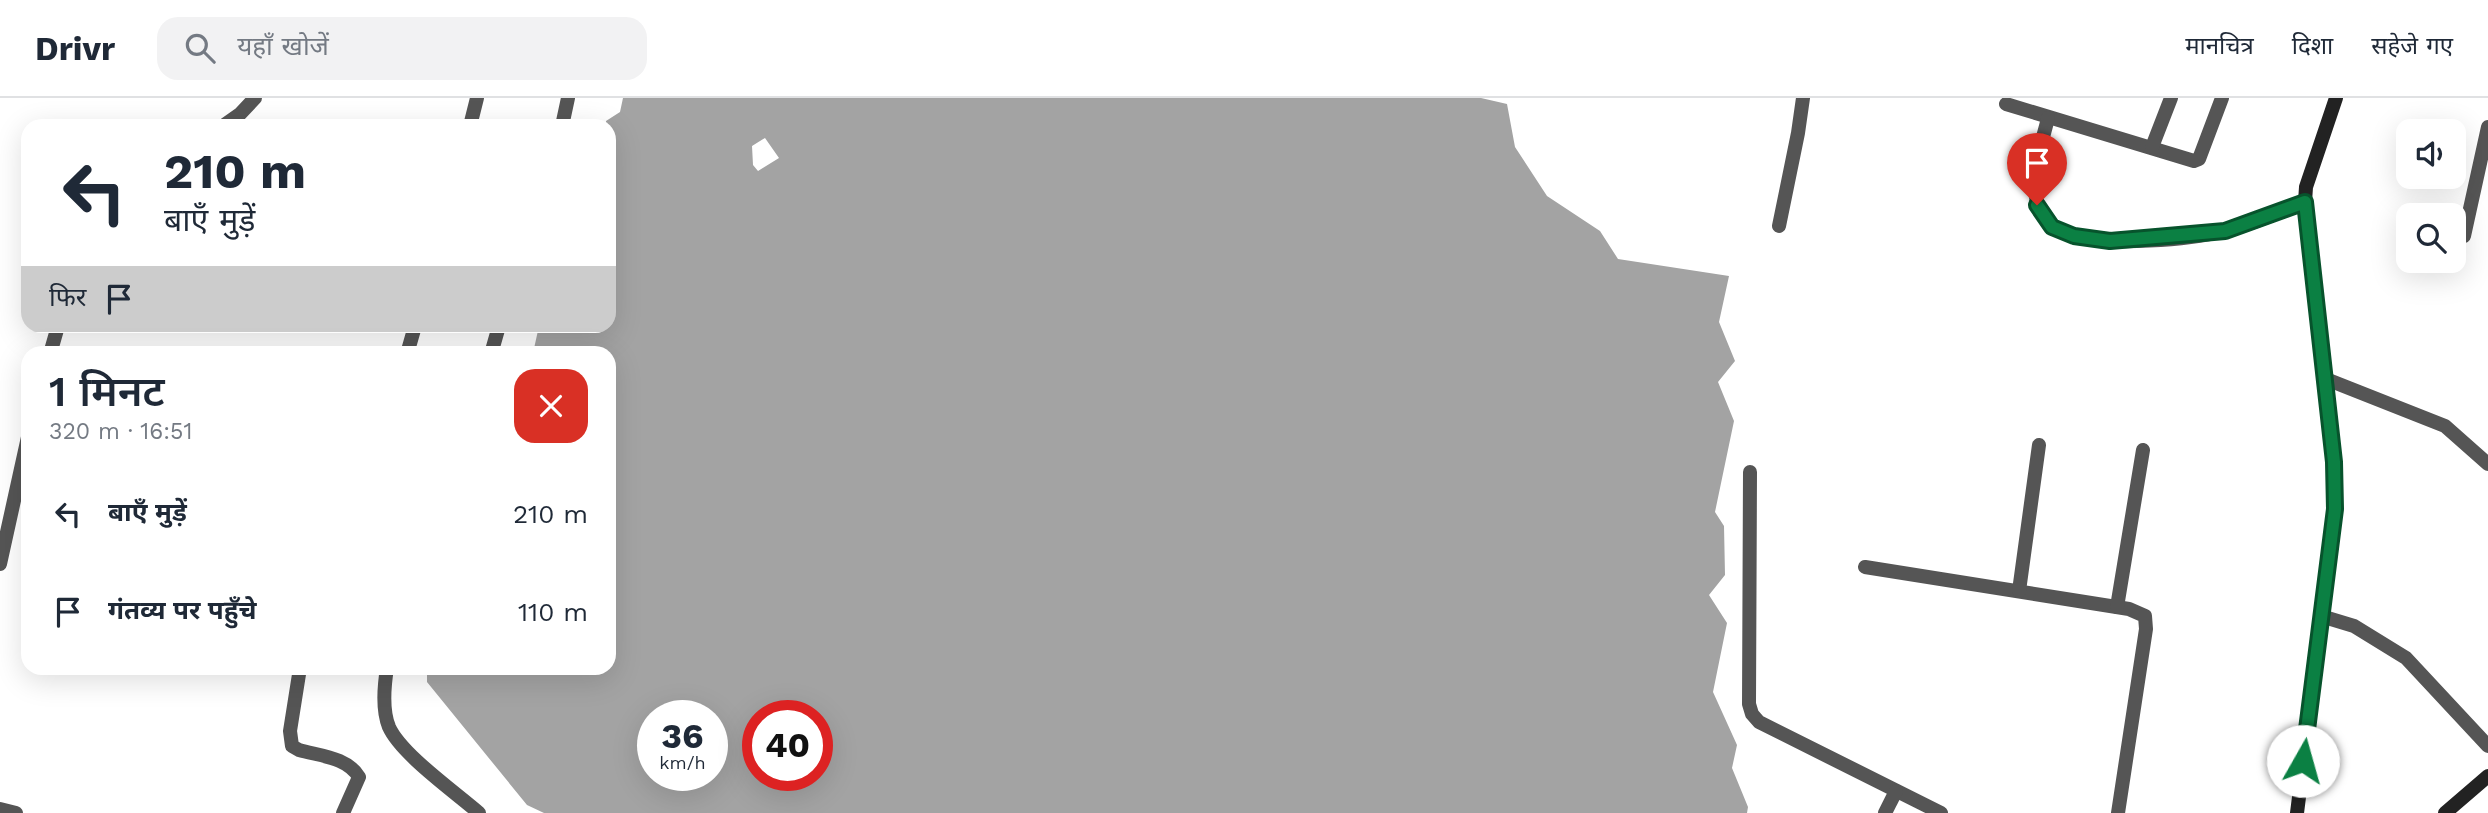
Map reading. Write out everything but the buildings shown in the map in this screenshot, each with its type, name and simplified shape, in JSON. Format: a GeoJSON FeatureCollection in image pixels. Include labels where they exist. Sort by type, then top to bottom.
{"type":"FeatureCollection","features":[{"type":"Feature","properties":{"kind":"street"},"geometry":{"type":"LineString","coordinates":[[233,119],[255,98]]}},
{"type":"Feature","properties":{"kind":"street"},"geometry":{"type":"LineString","coordinates":[[472,119],[477,98]]}},
{"type":"Feature","properties":{"kind":"street"},"geometry":{"type":"LineString","coordinates":[[564,119],[568,98]]}},
{"type":"Feature","properties":{"kind":"street"},"geometry":{"type":"LineString","coordinates":[[1779,226],[1803,98]]}},
{"type":"Feature","properties":{"kind":"street"},"geometry":{"type":"LineString","coordinates":[[2152,147],[2171,98]]}},
{"type":"Feature","properties":{"kind":"street"},"geometry":{"type":"LineString","coordinates":[[2007,104],[2194,161],[2199,159],[2222,98]]}},
{"type":"Feature","properties":{"kind":"street"},"geometry":{"type":"LineString","coordinates":[[2297,813],[2335,509],[2334,462],[2326,379],[2305,202],[2306,187],[2336,98]]}},
{"type":"Feature","properties":{"kind":"street"},"geometry":{"type":"LineString","coordinates":[[2048,118],[2033,183],[2037,205],[2052,227],[2074,236],[2110,241],[2199,236],[2225,231],[2305,202]]}},
{"type":"Feature","properties":{"kind":"street"},"geometry":{"type":"LineString","coordinates":[[2466,227],[2488,127]]}},
{"type":"Feature","properties":{"kind":"street"},"geometry":{"type":"LineString","coordinates":[[2326,379],[2445,425],[2488,464]]}},
{"type":"Feature","properties":{"kind":"street"},"geometry":{"type":"LineString","coordinates":[[2019,591],[2039,445]]}},
{"type":"Feature","properties":{"kind":"street"},"geometry":{"type":"LineString","coordinates":[[2117,607],[2143,450]]}},
{"type":"Feature","properties":{"kind":"street"},"geometry":{"type":"LineString","coordinates":[[0,564],[21,469]]}},
{"type":"Feature","properties":{"kind":"street"},"geometry":{"type":"LineString","coordinates":[[1750,472],[1749,704],[1752,714],[1759,722],[1941,813]]}},
{"type":"Feature","properties":{"kind":"street"},"geometry":{"type":"LineString","coordinates":[[1865,567],[2129,609],[2145,616],[2146,629],[2118,813]]}},
{"type":"Feature","properties":{"kind":"street"},"geometry":{"type":"LineString","coordinates":[[2321,616],[2354,626],[2406,658],[2488,746]]}},
{"type":"Feature","properties":{"kind":"street"},"geometry":{"type":"LineString","coordinates":[[299,675],[290,731],[292,746],[348,764],[355,770],[359,776],[343,813]]}},
{"type":"Feature","properties":{"kind":"street"},"geometry":{"type":"LineString","coordinates":[[386,675],[384,708],[390,727],[403,747],[479,813]]}},
{"type":"Feature","properties":{"kind":"street"},"geometry":{"type":"LineString","coordinates":[[2445,813],[2488,776]]}},
{"type":"Feature","properties":{"kind":"street"},"geometry":{"type":"LineString","coordinates":[[1885,813],[1896,790]]}},
{"type":"Feature","properties":{"kind":"street"},"geometry":{"type":"LineString","coordinates":[[0,809],[16,813]]}},
{"type":"Feature","properties":{"kind":"shaded area"},"geometry":{"type":"Polygon","coordinates":[[[623,98],[1481,98],[1507,104],[1515,147],[1547,196],[1600,231],[1618,259],[1729,276],[1719,322],[1735,361],[1718,382],[1734,421],[1715,512],[1724,526],[1725,575],[1709,595],[1727,623],[1713,692],[1737,745],[1732,768],[1748,807],[1747,813],[544,813],[527,805],[427,682],[427,675],[616,675],[616,346],[535,346],[537,333],[616,333],[616,119],[609,119],[620,112],[623,98]],[[765,138],[752,146],[753,165],[758,171],[779,158],[765,138]]]}},
{"type":"Feature","properties":{"kind":"route"},"geometry":{"type":"LineString","coordinates":[[2037,205],[2052,227],[2074,236],[2110,241],[2199,236],[2225,231],[2305,202],[2334,462],[2335,509],[2303,761]]}}]}
